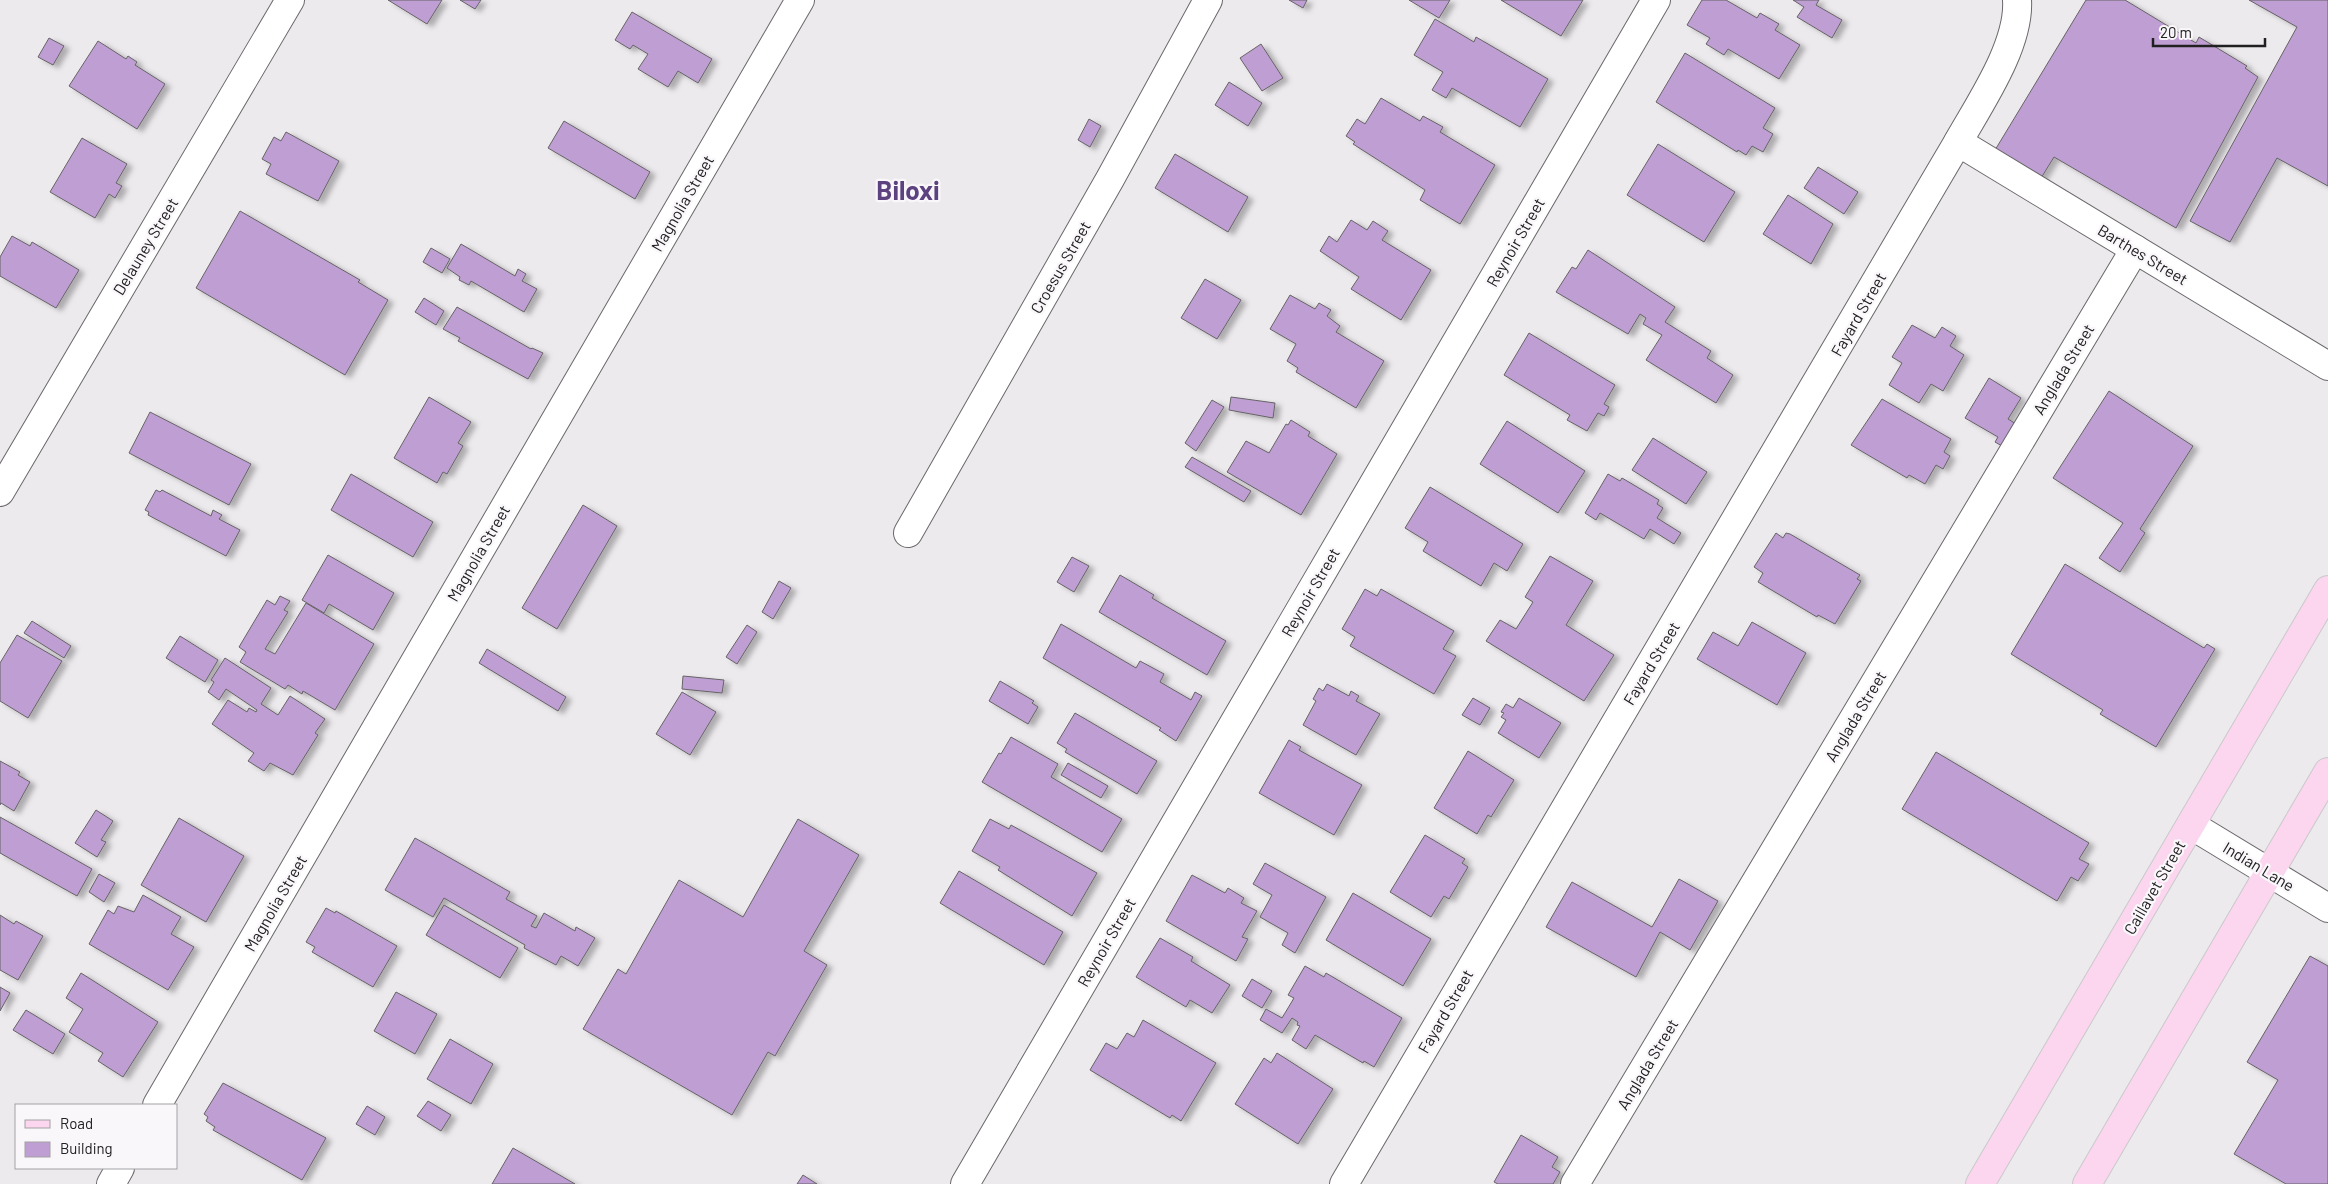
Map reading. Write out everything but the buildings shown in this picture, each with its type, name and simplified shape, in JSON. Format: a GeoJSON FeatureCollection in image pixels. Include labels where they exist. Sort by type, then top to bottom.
{"type":"FeatureCollection","features":[{"type":"Feature","properties":{"kind":"main road","name":"Caillavet Street"},"geometry":{"type":"LineString","coordinates":[[1980,1184],[2328,590]]}},
{"type":"Feature","properties":{"kind":"main road"},"geometry":{"type":"LineString","coordinates":[[2087,1184],[2328,772]]}},
{"type":"Feature","properties":{"kind":"street","name":"Delauney Street"},"geometry":{"type":"LineString","coordinates":[[0,492],[290,0]]}},
{"type":"Feature","properties":{"kind":"street","name":"Magnolia Street"},"geometry":{"type":"LineString","coordinates":[[158,1104],[800,0]]}},
{"type":"Feature","properties":{"kind":"street","name":"Croesus Street"},"geometry":{"type":"LineString","coordinates":[[908,533],[1110,179],[1208,0]]}},
{"type":"Feature","properties":{"kind":"street","name":"Reynoir Street"},"geometry":{"type":"LineString","coordinates":[[965,1184],[1656,0]]}},
{"type":"Feature","properties":{"kind":"street","name":"Fayard Street"},"geometry":{"type":"LineString","coordinates":[[1344,1184],[1999,70],[2018,16],[2017,0]]}},
{"type":"Feature","properties":{"kind":"street","name":"Barthes Street"},"geometry":{"type":"LineString","coordinates":[[1958,142],[2328,366]]}},
{"type":"Feature","properties":{"kind":"street","name":"Anglada Street"},"geometry":{"type":"LineString","coordinates":[[1575,1184],[2135,249]]}},
{"type":"Feature","properties":{"kind":"street","name":"Indian Lane"},"geometry":{"type":"LineString","coordinates":[[2190,825],[2328,908]]}},
{"type":"Feature","properties":{"kind":"street"},"geometry":{"type":"LineString","coordinates":[[111,1184],[119,1169]]}},
{"type":"Feature","properties":{"kind":"district","name":"Biloxi"},"geometry":{"type":"Point","coordinates":[908,189]}}]}
